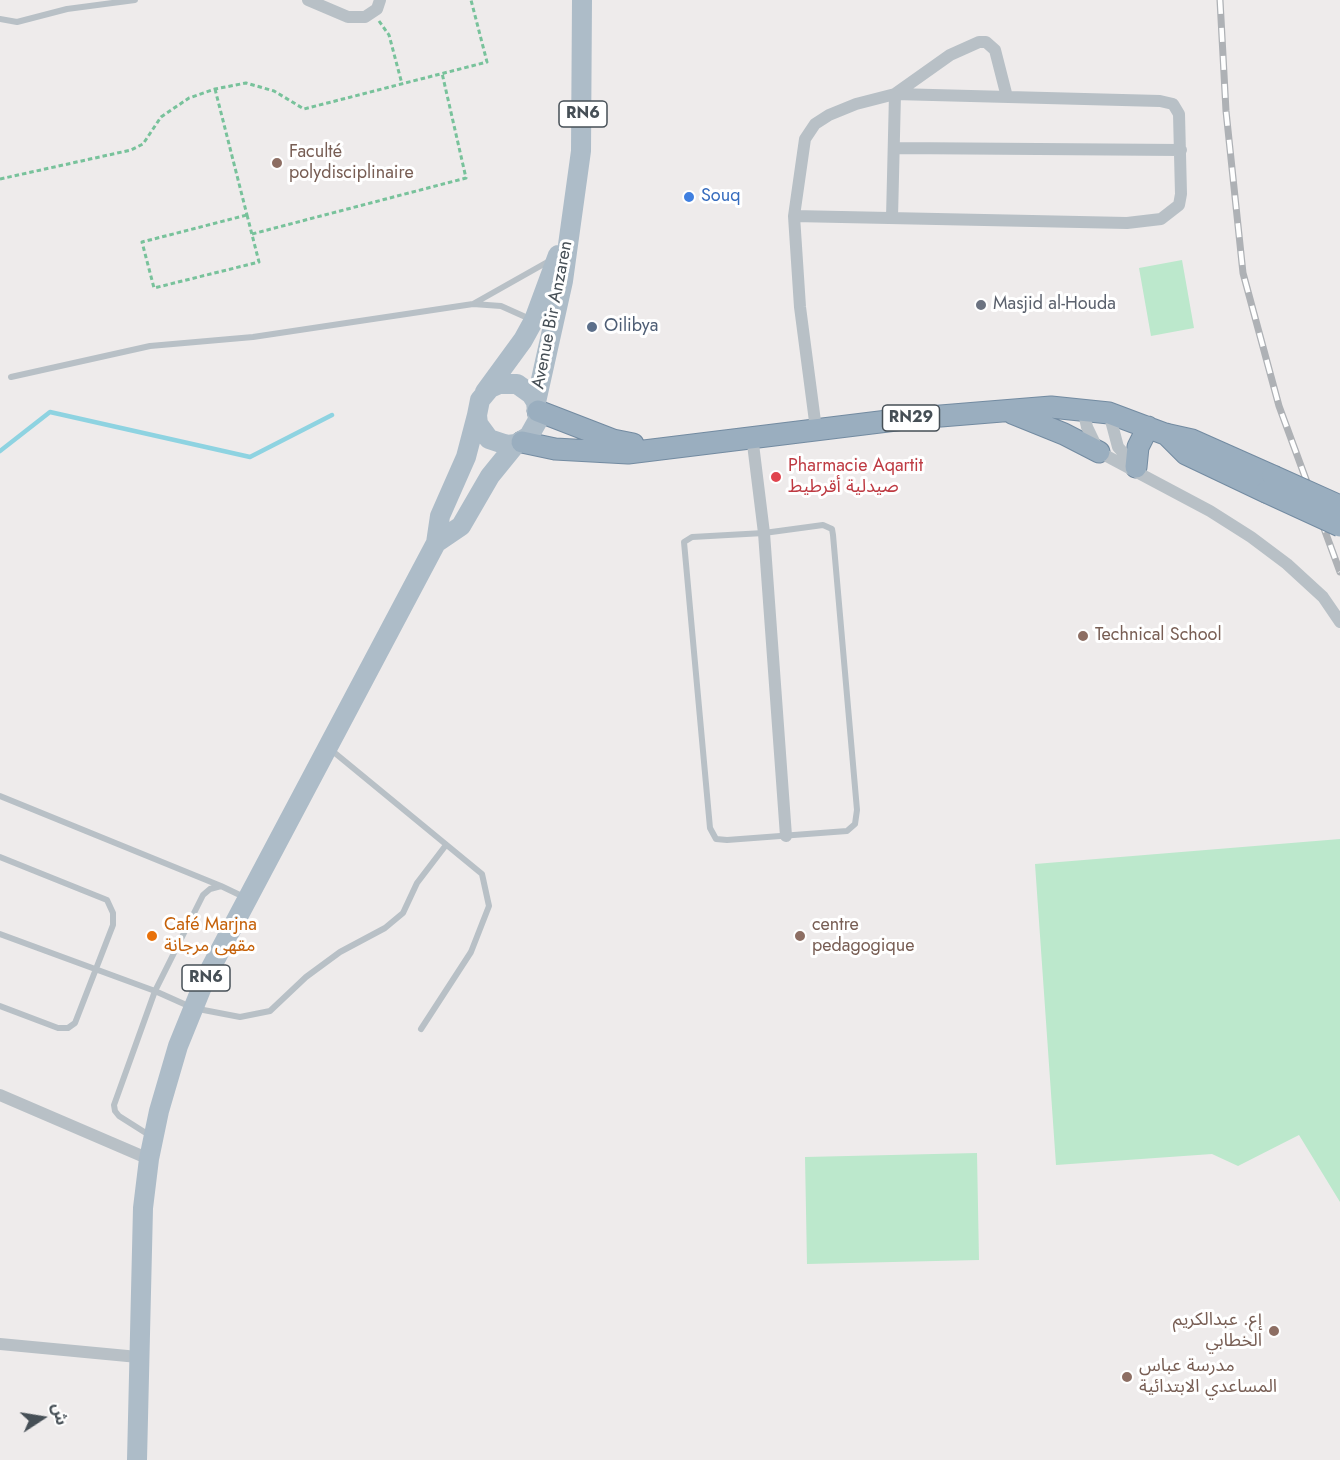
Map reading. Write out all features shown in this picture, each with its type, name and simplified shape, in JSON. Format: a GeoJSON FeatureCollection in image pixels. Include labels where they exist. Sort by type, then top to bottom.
{"type":"FeatureCollection","features":[{"type":"Feature","properties":{"kind":"highway","name":"RN29"},"geometry":{"type":"LineString","coordinates":[[537,406],[613,440],[654,449]]}},
{"type":"Feature","properties":{"kind":"highway","name":"RN29"},"geometry":{"type":"LineString","coordinates":[[519,443],[555,449],[628,453],[752,436],[1003,409],[1083,409],[1108,413],[1157,430],[1186,454],[1269,484],[1340,506]]}},
{"type":"Feature","properties":{"kind":"highway"},"geometry":{"type":"LineString","coordinates":[[1003,409],[1064,434],[1099,452]]}},
{"type":"Feature","properties":{"kind":"highway"},"geometry":{"type":"LineString","coordinates":[[1141,472],[1138,447],[1157,430]]}},
{"type":"Feature","properties":{"kind":"highway","name":"RN29"},"geometry":{"type":"LineString","coordinates":[[1269,484],[1340,526]]}},
{"type":"Feature","properties":{"kind":"main road","name":"Avenue Bir Anzaren"},"geometry":{"type":"LineString","coordinates":[[537,406],[563,281],[582,141],[582,0]]}},
{"type":"Feature","properties":{"kind":"main road","name":"Avenue Bir Anzaren"},"geometry":{"type":"LineString","coordinates":[[484,394],[523,340],[534,320],[570,228]]}},
{"type":"Feature","properties":{"kind":"main road"},"geometry":{"type":"LineString","coordinates":[[484,394],[499,384],[517,384],[531,394],[537,406]]}},
{"type":"Feature","properties":{"kind":"main road","name":"RN6"},"geometry":{"type":"LineString","coordinates":[[137,1460],[143,1208],[148,1159],[171,1068],[193,1008],[247,899],[436,543],[440,516],[469,448],[484,394]]}},
{"type":"Feature","properties":{"kind":"main road","name":"RN6"},"geometry":{"type":"LineString","coordinates":[[436,543],[461,526],[490,476],[519,443],[535,429],[537,406]]}},
{"type":"Feature","properties":{"kind":"main road"},"geometry":{"type":"LineString","coordinates":[[477,415],[483,432],[489,439],[497,443],[519,443]]}},
{"type":"Feature","properties":{"kind":"street"},"geometry":{"type":"LineString","coordinates":[[308,0],[348,17],[365,17],[373,13],[380,0]]}},
{"type":"Feature","properties":{"kind":"street"},"geometry":{"type":"LineString","coordinates":[[895,94],[950,55],[979,42],[986,42],[995,50],[1006,96]]}},
{"type":"Feature","properties":{"kind":"street"},"geometry":{"type":"LineString","coordinates":[[892,218],[895,94]]}},
{"type":"Feature","properties":{"kind":"street"},"geometry":{"type":"LineString","coordinates":[[794,216],[1150,222],[1169,215],[1179,205],[1181,150],[1179,114],[1173,104],[1160,100],[895,94],[856,104],[829,115],[815,124],[805,139],[794,216],[800,307],[816,429]]}},
{"type":"Feature","properties":{"kind":"street"},"geometry":{"type":"LineString","coordinates":[[895,148],[1181,150]]}},
{"type":"Feature","properties":{"kind":"street"},"geometry":{"type":"LineString","coordinates":[[1083,409],[1086,427],[1099,452],[1210,510],[1287,564],[1323,597],[1340,622]]}},
{"type":"Feature","properties":{"kind":"street"},"geometry":{"type":"LineString","coordinates":[[1108,413],[1118,447],[1141,472]]}},
{"type":"Feature","properties":{"kind":"street"},"geometry":{"type":"LineString","coordinates":[[752,436],[764,532],[786,836]]}},
{"type":"Feature","properties":{"kind":"street"},"geometry":{"type":"LineString","coordinates":[[0,1095],[148,1159]]}},
{"type":"Feature","properties":{"kind":"street"},"geometry":{"type":"LineString","coordinates":[[0,1344],[138,1357]]}},
{"type":"Feature","properties":{"kind":"lane"},"geometry":{"type":"LineString","coordinates":[[0,19],[17,22],[67,9],[135,0]]}},
{"type":"Feature","properties":{"kind":"lane"},"geometry":{"type":"LineString","coordinates":[[472,304],[557,257]]}},
{"type":"Feature","properties":{"kind":"lane"},"geometry":{"type":"LineString","coordinates":[[11,377],[150,346],[253,337],[472,304],[501,306],[534,320]]}},
{"type":"Feature","properties":{"kind":"lane"},"geometry":{"type":"LineString","coordinates":[[823,525],[832,529],[857,810],[855,824],[847,831],[786,836],[727,840],[716,839],[712,835],[683,546],[685,540],[692,537],[823,525]]}},
{"type":"Feature","properties":{"kind":"lane"},"geometry":{"type":"LineString","coordinates":[[327,747],[482,874],[489,906],[471,952],[421,1029]]}},
{"type":"Feature","properties":{"kind":"lane"},"geometry":{"type":"LineString","coordinates":[[0,796],[221,886],[247,899]]}},
{"type":"Feature","properties":{"kind":"lane"},"geometry":{"type":"LineString","coordinates":[[0,934],[155,991],[193,1008],[240,1017],[270,1011],[306,977],[340,951],[385,928],[403,914],[417,883],[446,845]]}},
{"type":"Feature","properties":{"kind":"lane"},"geometry":{"type":"LineString","coordinates":[[0,857],[107,900],[113,913],[113,925],[75,1023],[68,1028],[58,1028],[0,1006]]}},
{"type":"Feature","properties":{"kind":"lane"},"geometry":{"type":"LineString","coordinates":[[153,1138],[119,1116],[115,1112],[114,1105],[155,991],[203,895],[210,889],[221,886]]}},
{"type":"Feature","properties":{"kind":"path"},"geometry":{"type":"LineString","coordinates":[[0,179],[131,150],[143,144],[161,117],[189,98],[214,89],[246,83],[274,92],[304,108],[487,62],[471,0]]}},
{"type":"Feature","properties":{"kind":"path"},"geometry":{"type":"LineString","coordinates":[[373,13],[389,36],[402,84]]}},
{"type":"Feature","properties":{"kind":"path"},"geometry":{"type":"LineString","coordinates":[[252,234],[466,178],[442,73]]}},
{"type":"Feature","properties":{"kind":"path"},"geometry":{"type":"LineString","coordinates":[[214,89],[252,234],[259,262],[154,288],[142,242],[247,215]]}},
{"type":"Feature","properties":{"kind":"green space"},"geometry":{"type":"Polygon","coordinates":[[[1182,260],[1194,328],[1151,336],[1139,268],[1182,260]]]}},
{"type":"Feature","properties":{"kind":"green space"},"geometry":{"type":"Polygon","coordinates":[[[1340,839],[1340,1202],[1299,1135],[1238,1166],[1212,1154],[1056,1165],[1035,864],[1340,839]]]}},
{"type":"Feature","properties":{"kind":"green space"},"geometry":{"type":"Polygon","coordinates":[[[977,1153],[979,1260],[807,1264],[805,1157],[977,1153]]]}},
{"type":"Feature","properties":{"kind":"waterway"},"geometry":{"type":"LineString","coordinates":[[0,451],[50,412],[250,457],[332,415]]}},
{"type":"Feature","properties":{"kind":"railway"},"geometry":{"type":"LineString","coordinates":[[1220,0],[1226,111],[1243,273],[1279,406],[1340,572]]}},
{"type":"Feature","properties":{"kind":"place","name":"Faculté polydisciplinaire"},"geometry":{"type":"Point","coordinates":[277,163]}},
{"type":"Feature","properties":{"kind":"place","name":"Souq"},"geometry":{"type":"Point","coordinates":[689,197]}},
{"type":"Feature","properties":{"kind":"place","name":"Masjid al-Houda"},"geometry":{"type":"Point","coordinates":[981,305]}},
{"type":"Feature","properties":{"kind":"place","name":"Oilibya"},"geometry":{"type":"Point","coordinates":[592,327]}},
{"type":"Feature","properties":{"kind":"place","name":"Pharmacie Aqartit صيدلية أقرطيط"},"geometry":{"type":"Point","coordinates":[776,477]}},
{"type":"Feature","properties":{"kind":"place","name":"Technical School"},"geometry":{"type":"Point","coordinates":[1083,636]}},
{"type":"Feature","properties":{"kind":"place","name":"Café Marjna مقهى مرجانة"},"geometry":{"type":"Point","coordinates":[152,936]}},
{"type":"Feature","properties":{"kind":"place","name":"centre pedagogique"},"geometry":{"type":"Point","coordinates":[800,936]}},
{"type":"Feature","properties":{"kind":"place","name":"إع. عبدالكريم الخطابي"},"geometry":{"type":"Point","coordinates":[1274,1331]}},
{"type":"Feature","properties":{"kind":"place","name":"مدرسة عباس المساعدي الابتدائية"},"geometry":{"type":"Point","coordinates":[1127,1377]}}]}
